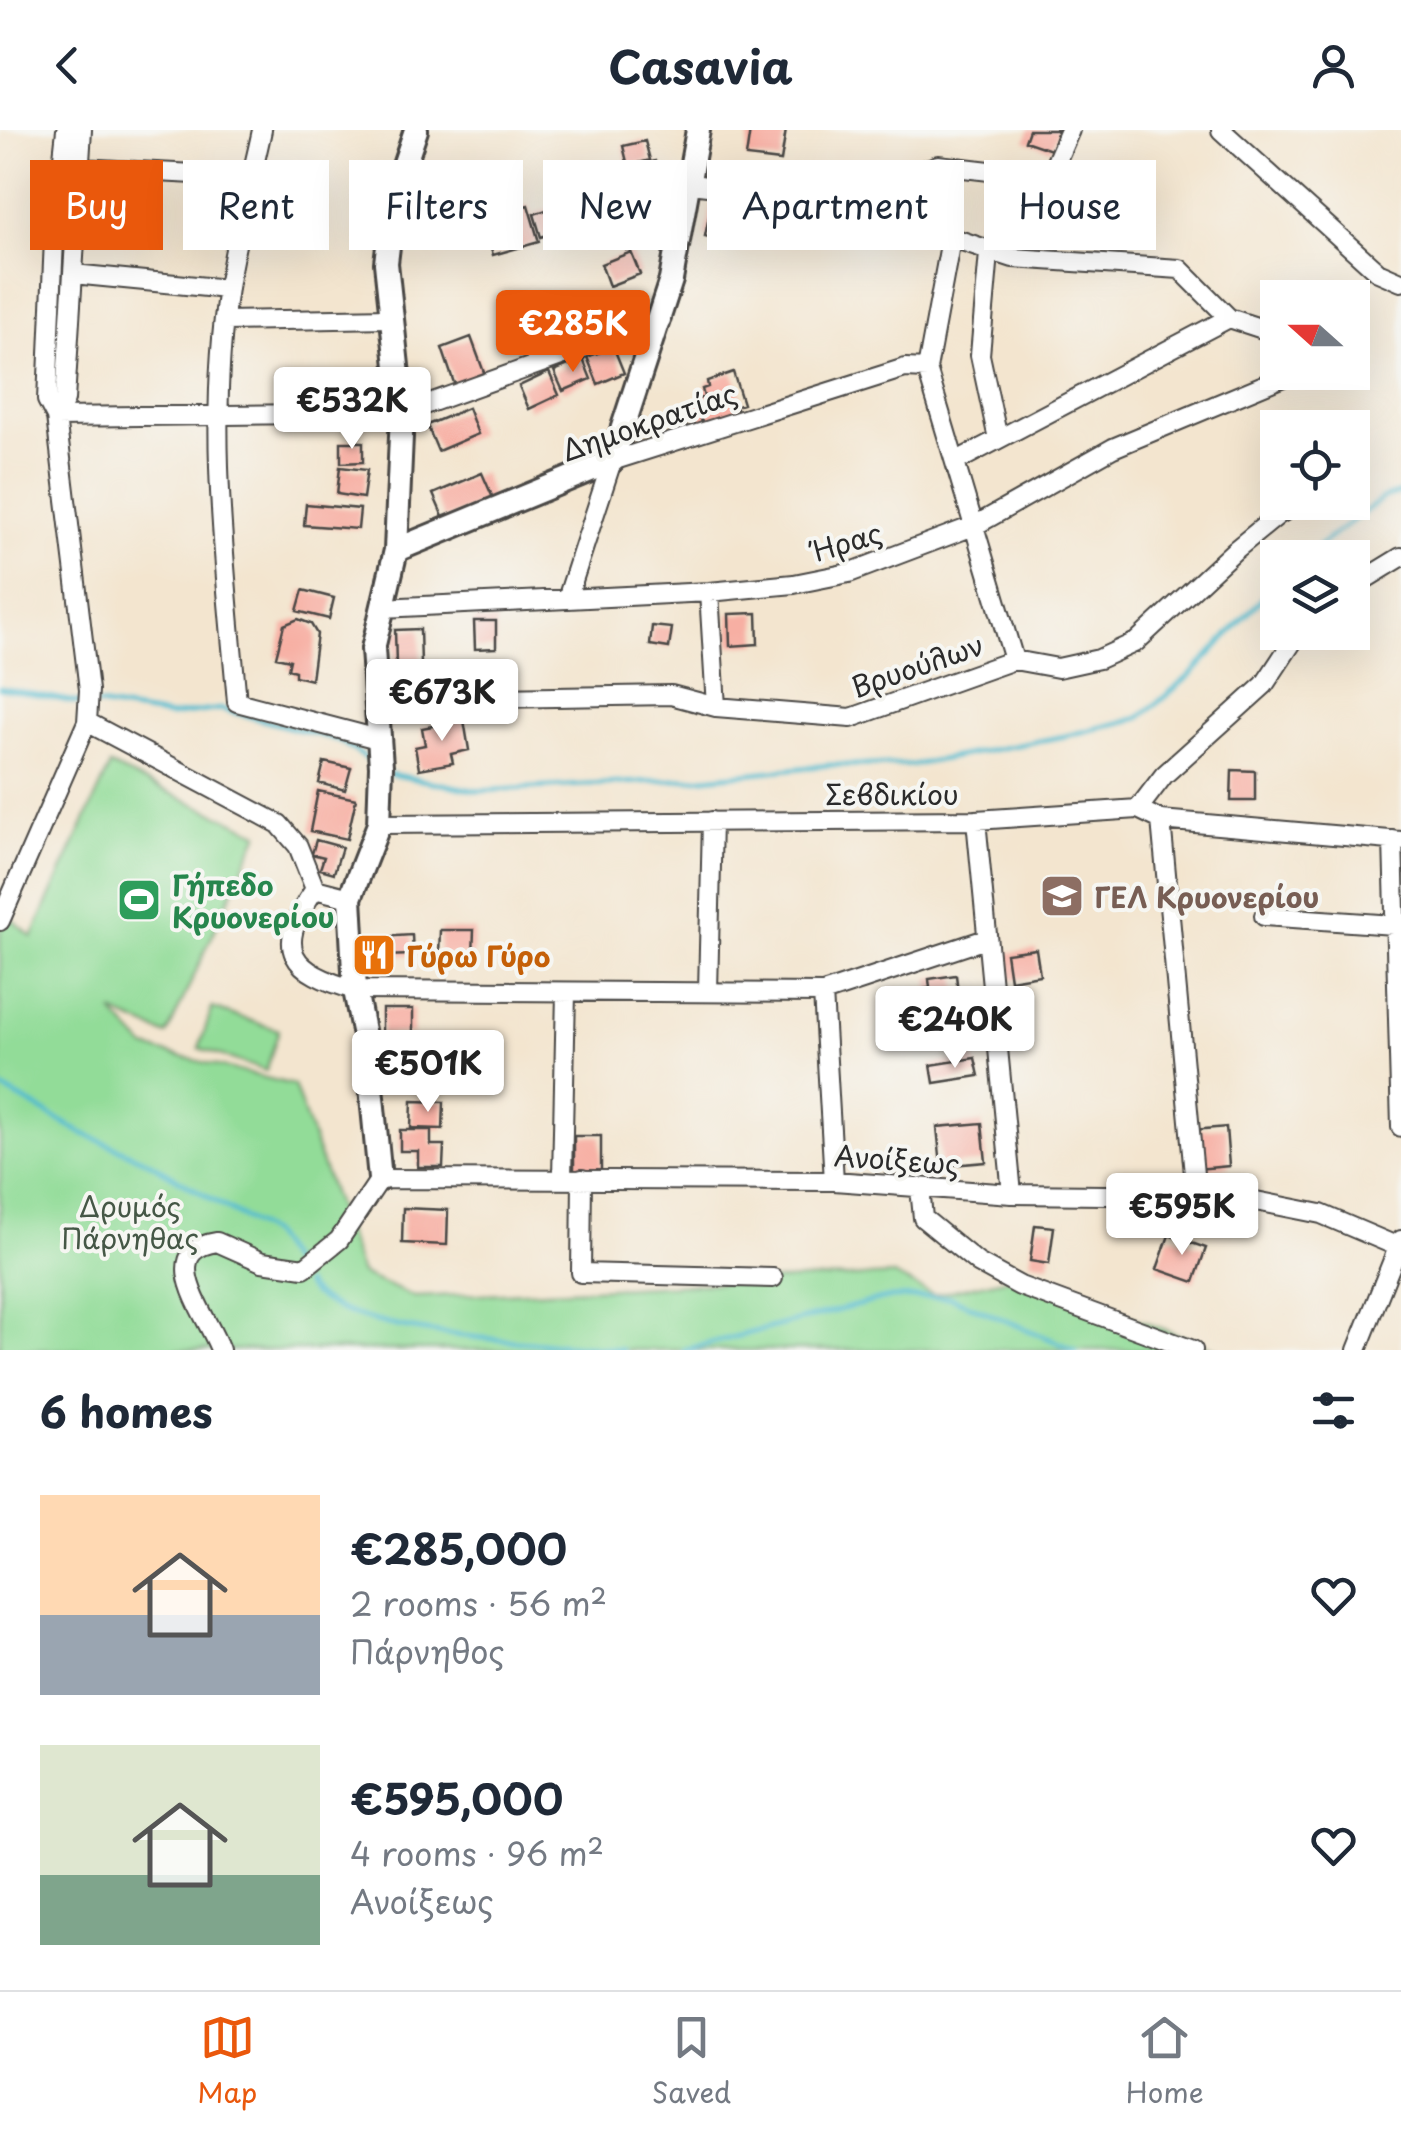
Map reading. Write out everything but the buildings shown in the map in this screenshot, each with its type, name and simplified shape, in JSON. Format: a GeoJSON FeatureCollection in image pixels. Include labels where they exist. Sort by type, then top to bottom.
{"type":"FeatureCollection","features":[{"type":"Feature","properties":{"kind":"main road"},"geometry":{"type":"LineString","coordinates":[[380,1180],[368,1056],[355,990],[350,898],[378,824],[373,649],[396,550],[402,413],[389,318],[388,225],[416,130]]}},
{"type":"Feature","properties":{"kind":"main road"},"geometry":{"type":"LineString","coordinates":[[612,461],[661,320],[698,130]]}},
{"type":"Feature","properties":{"kind":"main road","name":"Δημοκρατίας"},"geometry":{"type":"LineString","coordinates":[[396,550],[612,461]]}},
{"type":"Feature","properties":{"kind":"street"},"geometry":{"type":"LineString","coordinates":[[0,921],[87,722],[89,690],[56,417],[48,400],[54,239],[66,130]]}},
{"type":"Feature","properties":{"kind":"street"},"geometry":{"type":"LineString","coordinates":[[80,160],[82,130]]}},
{"type":"Feature","properties":{"kind":"street"},"geometry":{"type":"LineString","coordinates":[[256,160],[262,130]]}},
{"type":"Feature","properties":{"kind":"street"},"geometry":{"type":"LineString","coordinates":[[964,168],[1048,178],[1070,130]]}},
{"type":"Feature","properties":{"kind":"street"},"geometry":{"type":"LineString","coordinates":[[1221,130],[1378,272],[1401,282]]}},
{"type":"Feature","properties":{"kind":"street"},"geometry":{"type":"LineString","coordinates":[[687,182],[707,183]]}},
{"type":"Feature","properties":{"kind":"street"},"geometry":{"type":"LineString","coordinates":[[964,244],[1074,265],[1180,270],[1229,318],[1260,328]]}},
{"type":"Feature","properties":{"kind":"street"},"geometry":{"type":"LineString","coordinates":[[56,417],[65,400],[75,250]]}},
{"type":"Feature","properties":{"kind":"street"},"geometry":{"type":"LineString","coordinates":[[236,250],[228,289],[218,482],[237,702],[378,739]]}},
{"type":"Feature","properties":{"kind":"street"},"geometry":{"type":"LineString","coordinates":[[949,250],[927,369],[1014,660]]}},
{"type":"Feature","properties":{"kind":"street"},"geometry":{"type":"LineString","coordinates":[[990,252],[980,355],[998,440]]}},
{"type":"Feature","properties":{"kind":"street"},"geometry":{"type":"LineString","coordinates":[[73,274],[228,289]]}},
{"type":"Feature","properties":{"kind":"street"},"geometry":{"type":"LineString","coordinates":[[226,321],[389,318]]}},
{"type":"Feature","properties":{"kind":"street"},"geometry":{"type":"LineString","coordinates":[[955,462],[1229,318]]}},
{"type":"Feature","properties":{"kind":"street"},"geometry":{"type":"LineString","coordinates":[[56,417],[402,413],[661,320]]}},
{"type":"Feature","properties":{"kind":"street","name":"Δημοκρατίας"},"geometry":{"type":"LineString","coordinates":[[612,461],[905,368],[927,369]]}},
{"type":"Feature","properties":{"kind":"street","name":"Ήρας"},"geometry":{"type":"LineString","coordinates":[[382,608],[709,592],[794,584],[849,573],[976,526],[1113,448],[1260,388]]}},
{"type":"Feature","properties":{"kind":"street"},"geometry":{"type":"LineString","coordinates":[[567,600],[612,461]]}},
{"type":"Feature","properties":{"kind":"street","name":"Βρυούλων"},"geometry":{"type":"LineString","coordinates":[[376,700],[671,695],[716,707],[851,718],[1014,660],[1058,668],[1099,659],[1136,642],[1234,551],[1277,520]]}},
{"type":"Feature","properties":{"kind":"street"},"geometry":{"type":"LineString","coordinates":[[1370,576],[1401,557]]}},
{"type":"Feature","properties":{"kind":"street"},"geometry":{"type":"LineString","coordinates":[[709,592],[716,707]]}},
{"type":"Feature","properties":{"kind":"street"},"geometry":{"type":"LineString","coordinates":[[1138,809],[1164,774],[1264,685],[1287,650]]}},
{"type":"Feature","properties":{"kind":"street"},"geometry":{"type":"LineString","coordinates":[[87,722],[279,824],[298,846],[315,889]]}},
{"type":"Feature","properties":{"kind":"street","name":"Σεβδικίου"},"geometry":{"type":"LineString","coordinates":[[378,824],[976,820],[1138,809],[1161,820],[1397,841]]}},
{"type":"Feature","properties":{"kind":"street"},"geometry":{"type":"LineString","coordinates":[[976,820],[1012,1194]]}},
{"type":"Feature","properties":{"kind":"street"},"geometry":{"type":"LineString","coordinates":[[1161,820],[1196,1196]]}},
{"type":"Feature","properties":{"kind":"street"},"geometry":{"type":"LineString","coordinates":[[708,991],[712,821]]}},
{"type":"Feature","properties":{"kind":"street"},"geometry":{"type":"LineString","coordinates":[[1397,841],[1394,924],[1401,1127]]}},
{"type":"Feature","properties":{"kind":"street"},"geometry":{"type":"LineString","coordinates":[[315,889],[350,898]]}},
{"type":"Feature","properties":{"kind":"street"},"geometry":{"type":"LineString","coordinates":[[315,889],[300,910],[293,945],[297,965],[310,976],[355,990],[823,993],[986,940]]}},
{"type":"Feature","properties":{"kind":"street"},"geometry":{"type":"LineString","coordinates":[[1264,916],[1394,924]]}},
{"type":"Feature","properties":{"kind":"street"},"geometry":{"type":"LineString","coordinates":[[562,1178],[566,992]]}},
{"type":"Feature","properties":{"kind":"street"},"geometry":{"type":"LineString","coordinates":[[823,993],[834,1182]]}},
{"type":"Feature","properties":{"kind":"street"},"geometry":{"type":"LineString","coordinates":[[582,1179],[581,1272],[773,1278]]}},
{"type":"Feature","properties":{"kind":"street"},"geometry":{"type":"LineString","coordinates":[[220,1350],[187,1280],[188,1259],[195,1249],[217,1242],[262,1262],[304,1268],[339,1240],[380,1180]]}},
{"type":"Feature","properties":{"kind":"street","name":"Ανοίξεως"},"geometry":{"type":"LineString","coordinates":[[380,1180],[834,1182],[1012,1194],[1196,1196],[1251,1200],[1322,1214],[1400,1245]]}},
{"type":"Feature","properties":{"kind":"street"},"geometry":{"type":"LineString","coordinates":[[920,1188],[923,1218],[978,1263],[1020,1286],[1193,1350]]}},
{"type":"Feature","properties":{"kind":"street"},"geometry":{"type":"LineString","coordinates":[[1357,1350],[1400,1245]]}},
{"type":"Feature","properties":{"kind":"green space","name":"Δρυμός Πάρνηθας"},"geometry":{"type":"Polygon","coordinates":[[[110,766],[259,833],[167,1035],[112,1012],[146,1048],[294,1085],[361,1274],[415,1297],[894,1275],[933,1295],[1021,1275],[1218,1350],[0,1350],[0,909],[32,937],[110,766]]]}},
{"type":"Feature","properties":{"kind":"green space"},"geometry":{"type":"Polygon","coordinates":[[[212,1008],[279,1030],[266,1071],[199,1048],[212,1008]]]}},
{"type":"Feature","properties":{"kind":"waterway"},"geometry":{"type":"LineString","coordinates":[[1327,540],[1383,498],[1401,493]]}},
{"type":"Feature","properties":{"kind":"waterway"},"geometry":{"type":"LineString","coordinates":[[390,774],[478,791],[694,779],[829,765],[913,765],[1065,736],[1139,718],[1192,674],[1260,600]]}},
{"type":"Feature","properties":{"kind":"waterway"},"geometry":{"type":"LineString","coordinates":[[0,688],[80,703]]}},
{"type":"Feature","properties":{"kind":"waterway"},"geometry":{"type":"LineString","coordinates":[[98,705],[169,716],[221,709],[338,740],[373,763]]}},
{"type":"Feature","properties":{"kind":"waterway"},"geometry":{"type":"LineString","coordinates":[[0,1087],[82,1133],[147,1161],[271,1234],[290,1262]]}},
{"type":"Feature","properties":{"kind":"waterway"},"geometry":{"type":"LineString","coordinates":[[305,1284],[327,1303],[361,1317],[404,1327],[622,1350]]}},
{"type":"Feature","properties":{"kind":"waterway"},"geometry":{"type":"LineString","coordinates":[[684,1350],[886,1298],[950,1297],[1076,1350]]}},
{"type":"Feature","properties":{"kind":"place","name":"ΓΕΛ Κρυονερίου"},"geometry":{"type":"Point","coordinates":[1062,896]}},
{"type":"Feature","properties":{"kind":"place","name":"Γήπεδο Κρυονερίου"},"geometry":{"type":"Point","coordinates":[139,900]}},
{"type":"Feature","properties":{"kind":"place","name":"Γύρω Γύρο"},"geometry":{"type":"Point","coordinates":[374,955]}}]}
